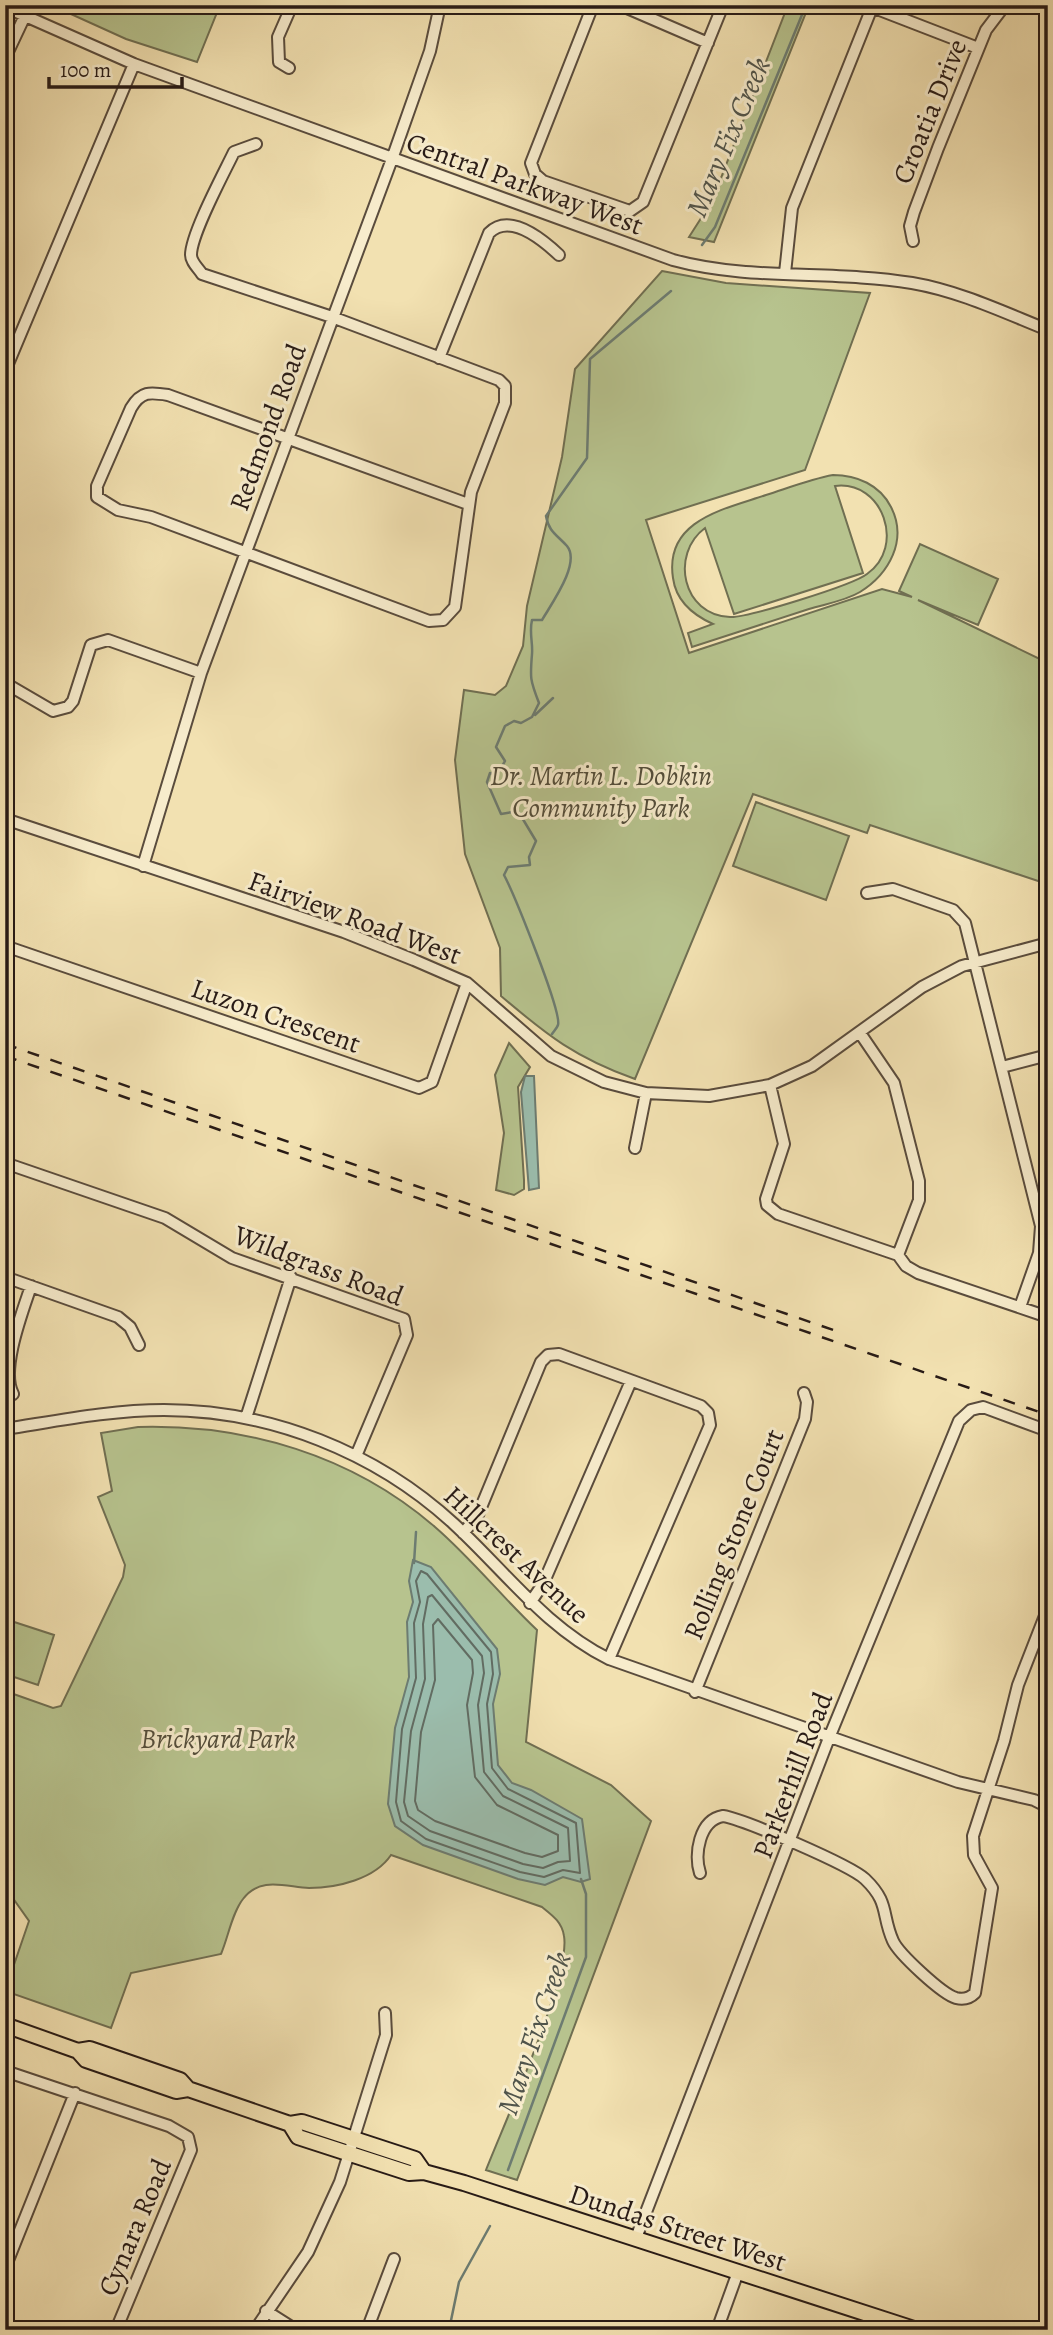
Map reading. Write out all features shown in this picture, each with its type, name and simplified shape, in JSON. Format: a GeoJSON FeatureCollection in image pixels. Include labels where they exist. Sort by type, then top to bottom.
{"type":"FeatureCollection","features":[{"type":"Feature","properties":{"kind":"main road","name":"Dundas Street West"},"geometry":{"type":"LineString","coordinates":[[5,2025],[78,2051],[86,2060],[166,2088],[176,2091],[188,2089],[290,2124],[302,2122],[415,2159],[424,2172]]}},
{"type":"Feature","properties":{"kind":"main road","name":"Dundas Street West"},"geometry":{"type":"LineString","coordinates":[[290,2124],[298,2137],[409,2173],[424,2172],[636,2238],[917,2330]]}},
{"type":"Feature","properties":{"kind":"street"},"geometry":{"type":"LineString","coordinates":[[5,58],[30,5]]}},
{"type":"Feature","properties":{"kind":"street"},"geometry":{"type":"LineString","coordinates":[[289,68],[279,62],[278,37],[292,5]]}},
{"type":"Feature","properties":{"kind":"street","name":"Redmond Road"},"geometry":{"type":"LineString","coordinates":[[143,866],[201,673],[331,317],[392,159],[430,51],[440,5]]}},
{"type":"Feature","properties":{"kind":"street"},"geometry":{"type":"LineString","coordinates":[[593,5],[531,163],[535,174],[543,181],[624,211],[637,209],[643,202],[723,5]]}},
{"type":"Feature","properties":{"kind":"street"},"geometry":{"type":"LineString","coordinates":[[620,5],[708,43]]}},
{"type":"Feature","properties":{"kind":"street","name":"Croatia Drive"},"geometry":{"type":"LineString","coordinates":[[913,241],[910,226],[914,212],[978,48],[991,21],[1005,5]]}},
{"type":"Feature","properties":{"kind":"street"},"geometry":{"type":"LineString","coordinates":[[785,273],[792,208],[873,6],[978,48]]}},
{"type":"Feature","properties":{"kind":"street","name":"Central Parkway West"},"geometry":{"type":"LineString","coordinates":[[5,7],[134,64],[673,260],[709,268],[886,279],[936,288],[1048,330]]}},
{"type":"Feature","properties":{"kind":"street"},"geometry":{"type":"LineString","coordinates":[[5,371],[134,64]]}},
{"type":"Feature","properties":{"kind":"street"},"geometry":{"type":"LineString","coordinates":[[256,144],[234,152],[204,218],[191,259],[202,274],[331,317],[499,380],[507,396],[468,504],[454,607],[443,620],[429,621],[151,517],[118,510],[97,497],[97,486],[131,408],[143,393],[168,395],[468,504]]}},
{"type":"Feature","properties":{"kind":"street"},"geometry":{"type":"LineString","coordinates":[[439,358],[489,233],[506,225],[540,237],[559,256]]}},
{"type":"Feature","properties":{"kind":"street"},"geometry":{"type":"LineString","coordinates":[[5,683],[53,711],[68,707],[74,701],[92,645],[108,640],[201,673]]}},
{"type":"Feature","properties":{"kind":"street","name":"Fairview Road West"},"geometry":{"type":"LineString","coordinates":[[5,819],[344,932],[467,983],[551,1056],[604,1082],[646,1093],[709,1096],[769,1085],[812,1066],[922,987],[976,961],[1048,943]]}},
{"type":"Feature","properties":{"kind":"street"},"geometry":{"type":"LineString","coordinates":[[867,893],[890,888],[959,913],[976,961],[1041,1226],[1039,1253],[1020,1307]]}},
{"type":"Feature","properties":{"kind":"street","name":"Luzon Crescent"},"geometry":{"type":"LineString","coordinates":[[5,946],[419,1088],[432,1082],[467,983]]}},
{"type":"Feature","properties":{"kind":"street"},"geometry":{"type":"LineString","coordinates":[[860,1034],[894,1083],[919,1181],[919,1199],[898,1255]]}},
{"type":"Feature","properties":{"kind":"street"},"geometry":{"type":"LineString","coordinates":[[1002,1066],[1048,1055]]}},
{"type":"Feature","properties":{"kind":"street"},"geometry":{"type":"LineString","coordinates":[[769,1085],[784,1144],[766,1199],[767,1205],[778,1213],[898,1255],[906,1266],[918,1273],[1048,1317]]}},
{"type":"Feature","properties":{"kind":"street"},"geometry":{"type":"LineString","coordinates":[[635,1148],[646,1093]]}},
{"type":"Feature","properties":{"kind":"street","name":"Wildgrass Road"},"geometry":{"type":"LineString","coordinates":[[5,1163],[165,1218],[232,1258],[399,1317],[407,1325],[407,1335],[356,1456]]}},
{"type":"Feature","properties":{"kind":"street"},"geometry":{"type":"LineString","coordinates":[[5,1277],[118,1317],[130,1327],[139,1345]]}},
{"type":"Feature","properties":{"kind":"street"},"geometry":{"type":"LineString","coordinates":[[246,1418],[291,1277]]}},
{"type":"Feature","properties":{"kind":"street"},"geometry":{"type":"LineString","coordinates":[[13,1394],[7,1383],[6,1367],[31,1286]]}},
{"type":"Feature","properties":{"kind":"street"},"geometry":{"type":"LineString","coordinates":[[463,1533],[480,1511],[543,1360],[552,1353],[559,1353],[698,1403],[708,1413],[710,1425],[609,1660]]}},
{"type":"Feature","properties":{"kind":"street"},"geometry":{"type":"LineString","coordinates":[[530,1603],[543,1584],[631,1381]]}},
{"type":"Feature","properties":{"kind":"street","name":"Rolling Stone Court"},"geometry":{"type":"LineString","coordinates":[[695,1692],[805,1419],[807,1402],[804,1393]]}},
{"type":"Feature","properties":{"kind":"street","name":"Parkerhill Road"},"geometry":{"type":"LineString","coordinates":[[636,2238],[791,1843],[829,1738],[959,1421],[971,1410],[983,1407],[1048,1431]]}},
{"type":"Feature","properties":{"kind":"street","name":"Hillcrest Avenue"},"geometry":{"type":"LineString","coordinates":[[5,1429],[136,1411],[188,1411],[246,1418],[301,1434],[356,1456],[404,1485],[463,1533],[530,1603],[563,1631],[609,1660],[989,1792],[1034,1800],[1048,1807]]}},
{"type":"Feature","properties":{"kind":"street"},"geometry":{"type":"LineString","coordinates":[[700,1873],[697,1854],[703,1832],[718,1817],[730,1817],[848,1866],[862,1876],[885,1905],[894,1943],[948,1995],[962,1999],[970,1997],[975,1993],[992,1901],[992,1888],[972,1845],[1018,1685],[1048,1608]]}},
{"type":"Feature","properties":{"kind":"street","name":"Hillcrest Avenue"},"geometry":{"type":"LineString","coordinates":[[1034,1800],[1048,1797]]}},
{"type":"Feature","properties":{"kind":"street"},"geometry":{"type":"LineString","coordinates":[[255,2330],[308,2252],[351,2154],[386,2035],[385,2013]]}},
{"type":"Feature","properties":{"kind":"street","name":"Cynara Road"},"geometry":{"type":"LineString","coordinates":[[5,2071],[183,2131],[191,2150],[116,2330]]}},
{"type":"Feature","properties":{"kind":"street"},"geometry":{"type":"LineString","coordinates":[[5,2268],[75,2093]]}},
{"type":"Feature","properties":{"kind":"street"},"geometry":{"type":"LineString","coordinates":[[367,2330],[394,2259]]}},
{"type":"Feature","properties":{"kind":"street"},"geometry":{"type":"LineString","coordinates":[[716,2330],[738,2272]]}},
{"type":"Feature","properties":{"kind":"street"},"geometry":{"type":"LineString","coordinates":[[266,2311],[296,2330]]}},
{"type":"Feature","properties":{"kind":"green space"},"geometry":{"type":"Polygon","coordinates":[[[61,5],[220,5],[197,62],[126,39],[62,10],[61,5]]]}},
{"type":"Feature","properties":{"kind":"green space"},"geometry":{"type":"Polygon","coordinates":[[[788,5],[809,5],[714,242],[689,237],[712,201],[788,5]]]}},
{"type":"Feature","properties":{"kind":"green space","name":"Dr. Martin L. Dobkin Community Park"},"geometry":{"type":"Polygon","coordinates":[[[662,271],[726,283],[870,293],[805,470],[646,520],[689,653],[882,589],[912,597],[899,591],[920,544],[998,579],[978,625],[918,600],[1048,663],[1048,882],[1044,883],[870,825],[867,833],[753,794],[635,1079],[596,1063],[564,1045],[501,996],[500,948],[465,854],[455,760],[464,690],[495,695],[506,686],[523,646],[527,606],[562,457],[575,369],[662,271]]]}},
{"type":"Feature","properties":{"kind":"green space"},"geometry":{"type":"Polygon","coordinates":[[[833,475],[867,483],[881,493],[891,507],[896,519],[896,544],[893,555],[879,576],[870,585],[848,598],[692,647],[688,633],[713,624],[687,606],[675,586],[673,558],[678,543],[688,530],[716,512],[833,475]],[[835,486],[863,573],[734,614],[705,528],[694,539],[687,553],[686,582],[692,595],[701,606],[714,614],[740,616],[822,593],[867,574],[879,562],[887,533],[877,504],[866,493],[852,487],[835,486]]]}},
{"type":"Feature","properties":{"kind":"green space"},"geometry":{"type":"Polygon","coordinates":[[[756,802],[849,836],[826,900],[733,866],[756,802]]]}},
{"type":"Feature","properties":{"kind":"green space"},"geometry":{"type":"Polygon","coordinates":[[[509,1043],[530,1067],[518,1087],[524,1189],[514,1195],[496,1190],[504,1133],[495,1075],[509,1043]]]}},
{"type":"Feature","properties":{"kind":"green space","name":"Brickyard Park"},"geometry":{"type":"Polygon","coordinates":[[[138,1427],[178,1427],[258,1438],[333,1463],[403,1502],[448,1539],[537,1630],[526,1742],[611,1785],[651,1821],[517,2180],[486,2170],[547,2015],[563,1956],[564,1936],[561,1927],[542,1907],[391,1855],[375,1870],[343,1884],[309,1888],[274,1884],[257,1887],[243,1899],[236,1911],[221,1954],[131,1973],[111,2028],[5,1991],[29,1921],[5,1887],[5,1691],[53,1708],[61,1706],[123,1577],[125,1565],[98,1497],[112,1491],[101,1433],[138,1427]]]}},
{"type":"Feature","properties":{"kind":"green space"},"geometry":{"type":"Polygon","coordinates":[[[5,1619],[54,1635],[38,1685],[5,1674],[5,1619]]]}},
{"type":"Feature","properties":{"kind":"water"},"geometry":{"type":"Polygon","coordinates":[[[525,1076],[534,1076],[539,1188],[529,1190],[521,1092],[525,1076]]]}},
{"type":"Feature","properties":{"kind":"water"},"geometry":{"type":"Polygon","coordinates":[[[413,1560],[431,1567],[497,1649],[500,1674],[493,1704],[498,1765],[512,1783],[531,1790],[582,1819],[590,1879],[581,1882],[563,1877],[545,1885],[518,1879],[423,1845],[395,1826],[388,1804],[395,1728],[409,1677],[407,1622],[413,1602],[409,1581],[413,1560]]]}},
{"type":"Feature","properties":{"kind":"waterway","name":"Mary Fix Creek"},"geometry":{"type":"LineString","coordinates":[[702,245],[715,227],[806,5]]}},
{"type":"Feature","properties":{"kind":"waterway","name":"Mary Fix Creek"},"geometry":{"type":"LineString","coordinates":[[552,1034],[558,1025],[553,999],[527,927],[504,875],[508,867],[530,865],[529,857],[536,841],[518,811],[501,814],[487,782],[490,773],[497,775],[505,761],[496,747],[505,726],[514,721],[521,723],[532,717],[539,703],[531,679],[532,620],[542,620],[564,583],[570,562],[567,546],[551,529],[546,516],[587,458],[590,359],[671,291]]}},
{"type":"Feature","properties":{"kind":"waterway"},"geometry":{"type":"LineString","coordinates":[[535,715],[553,698]]}},
{"type":"Feature","properties":{"kind":"waterway","name":"Mary Fix Creek"},"geometry":{"type":"LineString","coordinates":[[414,1563],[416,1532]]}},
{"type":"Feature","properties":{"kind":"waterway","name":"Mary Fix Creek"},"geometry":{"type":"LineString","coordinates":[[508,2170],[586,1957],[586,1894],[581,1879]]}},
{"type":"Feature","properties":{"kind":"waterway","name":"Mary Fix Creek"},"geometry":{"type":"LineString","coordinates":[[449,2330],[459,2282],[490,2226]]}},
{"type":"Feature","properties":{"kind":"railway"},"geometry":{"type":"LineString","coordinates":[[5,1044],[842,1333]]}},
{"type":"Feature","properties":{"kind":"railway"},"geometry":{"type":"LineString","coordinates":[[5,1056],[1048,1415]]}}]}
